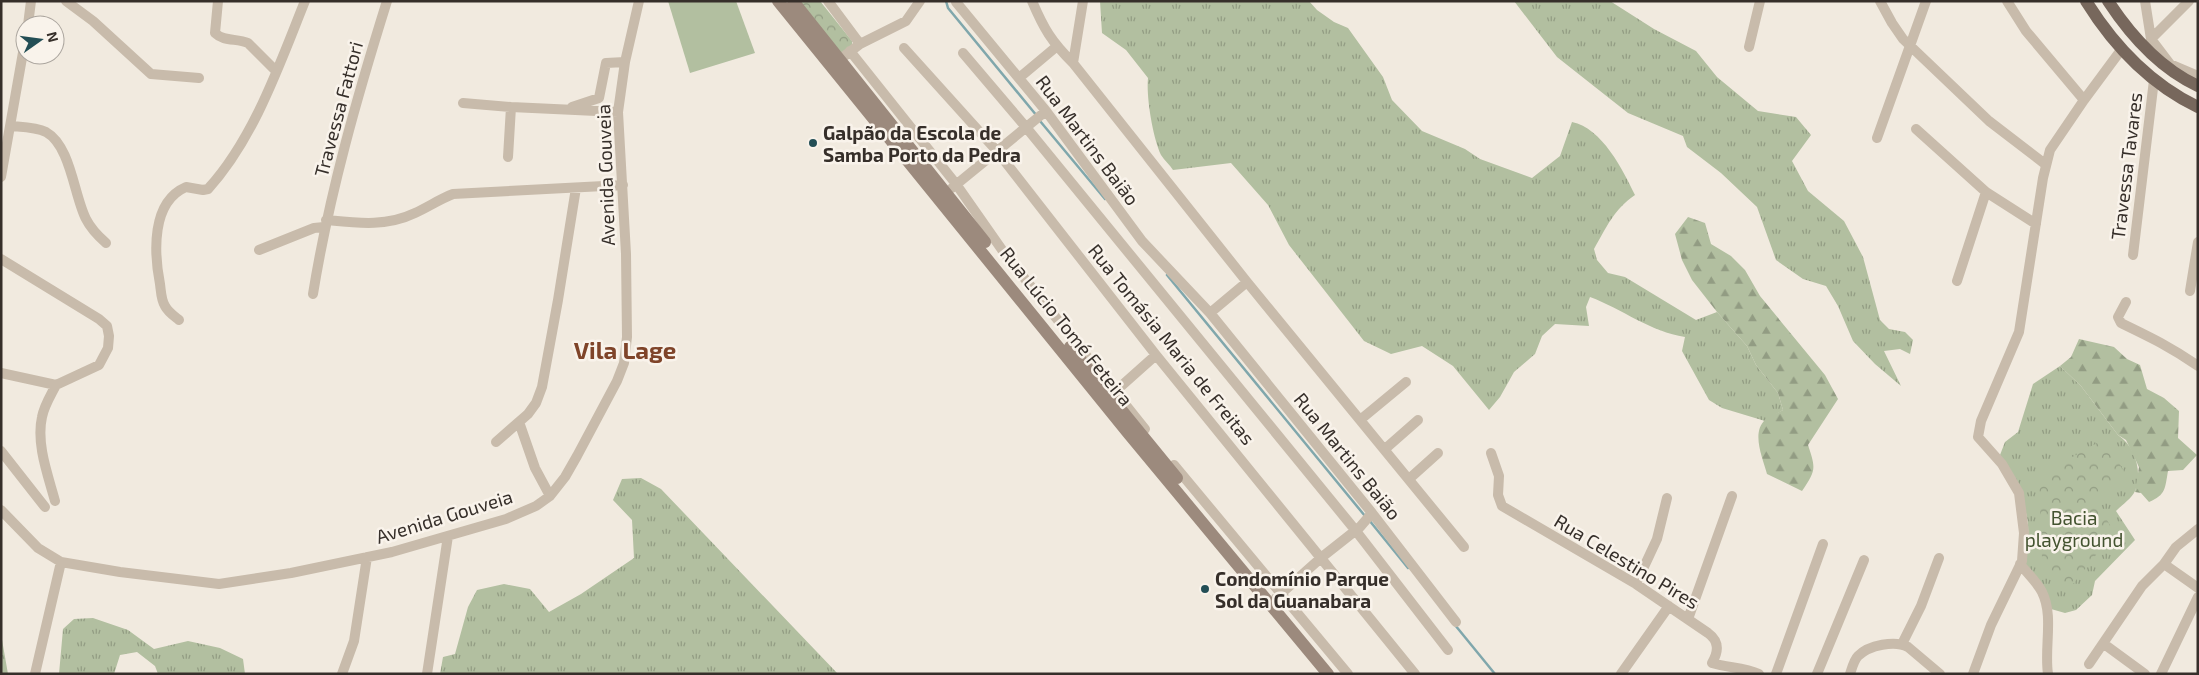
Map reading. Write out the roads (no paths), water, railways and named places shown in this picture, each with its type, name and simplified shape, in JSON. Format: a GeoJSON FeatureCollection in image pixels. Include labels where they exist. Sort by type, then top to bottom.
{"type":"FeatureCollection","features":[{"type":"Feature","properties":{"kind":"main road","name":"Rua Lúcio Tomé Feteira"},"geometry":{"type":"LineString","coordinates":[[778,1],[840,59]]}},
{"type":"Feature","properties":{"kind":"main road","name":"Rua Lúcio Tomé Feteira"},"geometry":{"type":"LineString","coordinates":[[793,1],[840,59],[942,196],[1110,396],[1338,674]]}},
{"type":"Feature","properties":{"kind":"main road"},"geometry":{"type":"LineString","coordinates":[[2086,1],[2121,50],[2154,80],[2198,107]]}},
{"type":"Feature","properties":{"kind":"main road"},"geometry":{"type":"LineString","coordinates":[[2108,1],[2134,38],[2149,53],[2198,86]]}},
{"type":"Feature","properties":{"kind":"main road","name":"Rua Lúcio Tomé Feteira"},"geometry":{"type":"LineString","coordinates":[[1276,599],[1328,674]]}},
{"type":"Feature","properties":{"kind":"street"},"geometry":{"type":"LineString","coordinates":[[29,15],[31,1]]}},
{"type":"Feature","properties":{"kind":"street"},"geometry":{"type":"LineString","coordinates":[[66,1],[93,21],[150,74],[199,78]]}},
{"type":"Feature","properties":{"kind":"street"},"geometry":{"type":"LineString","coordinates":[[218,1],[215,33],[224,39],[248,43],[276,71]]}},
{"type":"Feature","properties":{"kind":"street"},"geometry":{"type":"LineString","coordinates":[[179,320],[164,306],[158,273],[157,235],[165,206],[179,190],[190,187],[203,190],[211,185],[236,150],[276,71],[305,1]]}},
{"type":"Feature","properties":{"kind":"street","name":"Travessa Fattori"},"geometry":{"type":"LineString","coordinates":[[312,294],[325,223],[366,69],[387,1]]}},
{"type":"Feature","properties":{"kind":"street","name":"Avenida Gouveia"},"geometry":{"type":"LineString","coordinates":[[1,510],[11,523],[38,548],[61,562],[120,572],[219,584],[234,584],[367,557],[448,536],[506,519],[536,506],[550,496],[573,463],[617,381],[624,363],[627,337],[623,184],[618,112],[625,62],[639,1]]}},
{"type":"Feature","properties":{"kind":"street"},"geometry":{"type":"LineString","coordinates":[[828,1],[860,44]]}},
{"type":"Feature","properties":{"kind":"street"},"geometry":{"type":"LineString","coordinates":[[920,1],[906,21],[860,44],[840,59],[956,184],[1110,396],[1156,355]]}},
{"type":"Feature","properties":{"kind":"street","name":"Rua Martins Baião"},"geometry":{"type":"LineString","coordinates":[[1032,1],[1045,32],[1056,47],[1073,63],[1247,282],[1464,547]]}},
{"type":"Feature","properties":{"kind":"street","name":"Rua Martins Baião"},"geometry":{"type":"LineString","coordinates":[[1073,63],[1084,1]]}},
{"type":"Feature","properties":{"kind":"street"},"geometry":{"type":"LineString","coordinates":[[1749,47],[1760,1]]}},
{"type":"Feature","properties":{"kind":"street"},"geometry":{"type":"LineString","coordinates":[[1880,1],[1898,34],[1989,121],[2045,164]]}},
{"type":"Feature","properties":{"kind":"street"},"geometry":{"type":"LineString","coordinates":[[1877,138],[1926,1]]}},
{"type":"Feature","properties":{"kind":"street"},"geometry":{"type":"LineString","coordinates":[[2007,1],[2026,31],[2084,100]]}},
{"type":"Feature","properties":{"kind":"street"},"geometry":{"type":"LineString","coordinates":[[2145,1],[2151,39],[2149,53]]}},
{"type":"Feature","properties":{"kind":"street"},"geometry":{"type":"LineString","coordinates":[[2151,39],[2189,1]]}},
{"type":"Feature","properties":{"kind":"street","name":"Rua Martins Baião"},"geometry":{"type":"LineString","coordinates":[[956,2],[1019,78],[1042,114],[1142,241],[1210,313],[1456,622]]}},
{"type":"Feature","properties":{"kind":"street"},"geometry":{"type":"LineString","coordinates":[[2151,39],[2170,64],[2198,76]]}},
{"type":"Feature","properties":{"kind":"street","name":"Rua Martins Baião"},"geometry":{"type":"LineString","coordinates":[[1019,78],[1056,47]]}},
{"type":"Feature","properties":{"kind":"street","name":"Rua Tomásia Maria de Freitas"},"geometry":{"type":"LineString","coordinates":[[904,48],[996,150],[1156,355],[1322,557],[1415,674]]}},
{"type":"Feature","properties":{"kind":"street"},"geometry":{"type":"LineString","coordinates":[[1973,674],[1991,625],[2020,564],[2024,533],[2019,493],[2002,464],[1978,437],[1981,421],[2019,332],[2045,164],[2050,150],[2121,50]]}},
{"type":"Feature","properties":{"kind":"street"},"geometry":{"type":"LineString","coordinates":[[964,53],[1027,125],[1358,529],[1448,650]]}},
{"type":"Feature","properties":{"kind":"street"},"geometry":{"type":"LineString","coordinates":[[568,110],[599,98],[606,63],[625,62]]}},
{"type":"Feature","properties":{"kind":"street"},"geometry":{"type":"LineString","coordinates":[[1,177],[21,65]]}},
{"type":"Feature","properties":{"kind":"street","name":"Travessa Tavares"},"geometry":{"type":"LineString","coordinates":[[2134,256],[2154,80]]}},
{"type":"Feature","properties":{"kind":"street"},"geometry":{"type":"LineString","coordinates":[[463,102],[511,107],[618,112]]}},
{"type":"Feature","properties":{"kind":"street"},"geometry":{"type":"LineString","coordinates":[[508,157],[511,107]]}},
{"type":"Feature","properties":{"kind":"street"},"geometry":{"type":"LineString","coordinates":[[942,196],[1042,114]]}},
{"type":"Feature","properties":{"kind":"street"},"geometry":{"type":"LineString","coordinates":[[11,126],[43,131],[50,135],[67,161],[85,217],[92,229],[106,243]]}},
{"type":"Feature","properties":{"kind":"street"},"geometry":{"type":"LineString","coordinates":[[1916,129],[1986,192],[2011,206],[2036,224]]}},
{"type":"Feature","properties":{"kind":"street"},"geometry":{"type":"LineString","coordinates":[[259,250],[325,223],[372,224],[390,222],[416,213],[434,201],[453,194],[623,184]]}},
{"type":"Feature","properties":{"kind":"street"},"geometry":{"type":"LineString","coordinates":[[496,442],[528,414],[536,403],[546,371],[576,188]]}},
{"type":"Feature","properties":{"kind":"street"},"geometry":{"type":"LineString","coordinates":[[1957,281],[1986,192]]}},
{"type":"Feature","properties":{"kind":"street"},"geometry":{"type":"LineString","coordinates":[[2190,291],[2198,242]]}},
{"type":"Feature","properties":{"kind":"street"},"geometry":{"type":"LineString","coordinates":[[1,259],[99,319],[107,326],[109,336],[108,348],[99,365],[56,385],[1,373]]}},
{"type":"Feature","properties":{"kind":"street"},"geometry":{"type":"LineString","coordinates":[[1210,313],[1247,282]]}},
{"type":"Feature","properties":{"kind":"street"},"geometry":{"type":"LineString","coordinates":[[2126,302],[2118,317],[2121,323],[2148,334],[2198,366]]}},
{"type":"Feature","properties":{"kind":"street"},"geometry":{"type":"LineString","coordinates":[[1360,420],[1406,382]]}},
{"type":"Feature","properties":{"kind":"street"},"geometry":{"type":"LineString","coordinates":[[55,501],[42,446],[41,428],[42,416],[56,385]]}},
{"type":"Feature","properties":{"kind":"street"},"geometry":{"type":"LineString","coordinates":[[1385,449],[1418,420]]}},
{"type":"Feature","properties":{"kind":"street"},"geometry":{"type":"LineString","coordinates":[[519,422],[535,468],[550,496]]}},
{"type":"Feature","properties":{"kind":"street"},"geometry":{"type":"LineString","coordinates":[[1,451],[45,506]]}},
{"type":"Feature","properties":{"kind":"street"},"geometry":{"type":"LineString","coordinates":[[1409,478],[1438,453]]}},
{"type":"Feature","properties":{"kind":"street","name":"Rua Celestino Pires"},"geometry":{"type":"LineString","coordinates":[[1491,453],[1499,476],[1498,495],[1502,506],[1636,584],[1715,638],[1717,654],[1712,663],[1728,668],[1749,670],[1759,674]]}},
{"type":"Feature","properties":{"kind":"street"},"geometry":{"type":"LineString","coordinates":[[1688,619],[1732,496]]}},
{"type":"Feature","properties":{"kind":"street"},"geometry":{"type":"LineString","coordinates":[[1636,584],[1657,538],[1667,498]]}},
{"type":"Feature","properties":{"kind":"street"},"geometry":{"type":"LineString","coordinates":[[1348,674],[1276,599],[1322,557],[1358,529],[1370,515]]}},
{"type":"Feature","properties":{"kind":"street"},"geometry":{"type":"LineString","coordinates":[[2089,664],[2142,586],[2164,564],[2176,547],[2198,529]]}},
{"type":"Feature","properties":{"kind":"street"},"geometry":{"type":"LineString","coordinates":[[427,674],[448,536]]}},
{"type":"Feature","properties":{"kind":"street"},"geometry":{"type":"LineString","coordinates":[[1776,674],[1824,544]]}},
{"type":"Feature","properties":{"kind":"street"},"geometry":{"type":"LineString","coordinates":[[342,674],[354,641],[367,557]]}},
{"type":"Feature","properties":{"kind":"street"},"geometry":{"type":"LineString","coordinates":[[1902,644],[1921,606],[1939,558]]}},
{"type":"Feature","properties":{"kind":"street"},"geometry":{"type":"LineString","coordinates":[[1817,674],[1864,560]]}},
{"type":"Feature","properties":{"kind":"street"},"geometry":{"type":"LineString","coordinates":[[35,674],[61,562]]}},
{"type":"Feature","properties":{"kind":"street"},"geometry":{"type":"LineString","coordinates":[[2020,564],[2041,590],[2046,602],[2048,610],[2046,658],[2048,674]]}},
{"type":"Feature","properties":{"kind":"street"},"geometry":{"type":"LineString","coordinates":[[2164,564],[2198,588]]}},
{"type":"Feature","properties":{"kind":"street"},"geometry":{"type":"LineString","coordinates":[[2161,674],[2198,596]]}},
{"type":"Feature","properties":{"kind":"street"},"geometry":{"type":"LineString","coordinates":[[1621,674],[1669,606]]}},
{"type":"Feature","properties":{"kind":"street"},"geometry":{"type":"LineString","coordinates":[[1850,674],[1856,657],[1862,652],[1893,643],[1902,644],[1940,674]]}},
{"type":"Feature","properties":{"kind":"street"},"geometry":{"type":"LineString","coordinates":[[2104,644],[2145,674]]}},
{"type":"Feature","properties":{"kind":"waterway"},"geometry":{"type":"LineString","coordinates":[[946,1],[948,8],[1037,116]]}},
{"type":"Feature","properties":{"kind":"waterway"},"geometry":{"type":"LineString","coordinates":[[1040,121],[1105,199]]}},
{"type":"Feature","properties":{"kind":"waterway"},"geometry":{"type":"LineString","coordinates":[[1167,275],[1365,516]]}},
{"type":"Feature","properties":{"kind":"waterway"},"geometry":{"type":"LineString","coordinates":[[1369,520],[1408,568]]}},
{"type":"Feature","properties":{"kind":"waterway"},"geometry":{"type":"LineString","coordinates":[[1455,625],[1495,674]]}},
{"type":"Feature","properties":{"kind":"place","name":"Galpão da Escola de Samba Porto da Pedra"},"geometry":{"type":"Point","coordinates":[813,143]}},
{"type":"Feature","properties":{"kind":"place","name":"Condomínio Parque Sol da Guanabara"},"geometry":{"type":"Point","coordinates":[1205,589]}},
{"type":"Feature","properties":{"kind":"district","name":"Vila Lage"},"geometry":{"type":"Point","coordinates":[625,349]}},
{"type":"Feature","properties":{"kind":"park label","name":"Bacia playground"},"geometry":{"type":"Point","coordinates":[2074,528]}}]}
